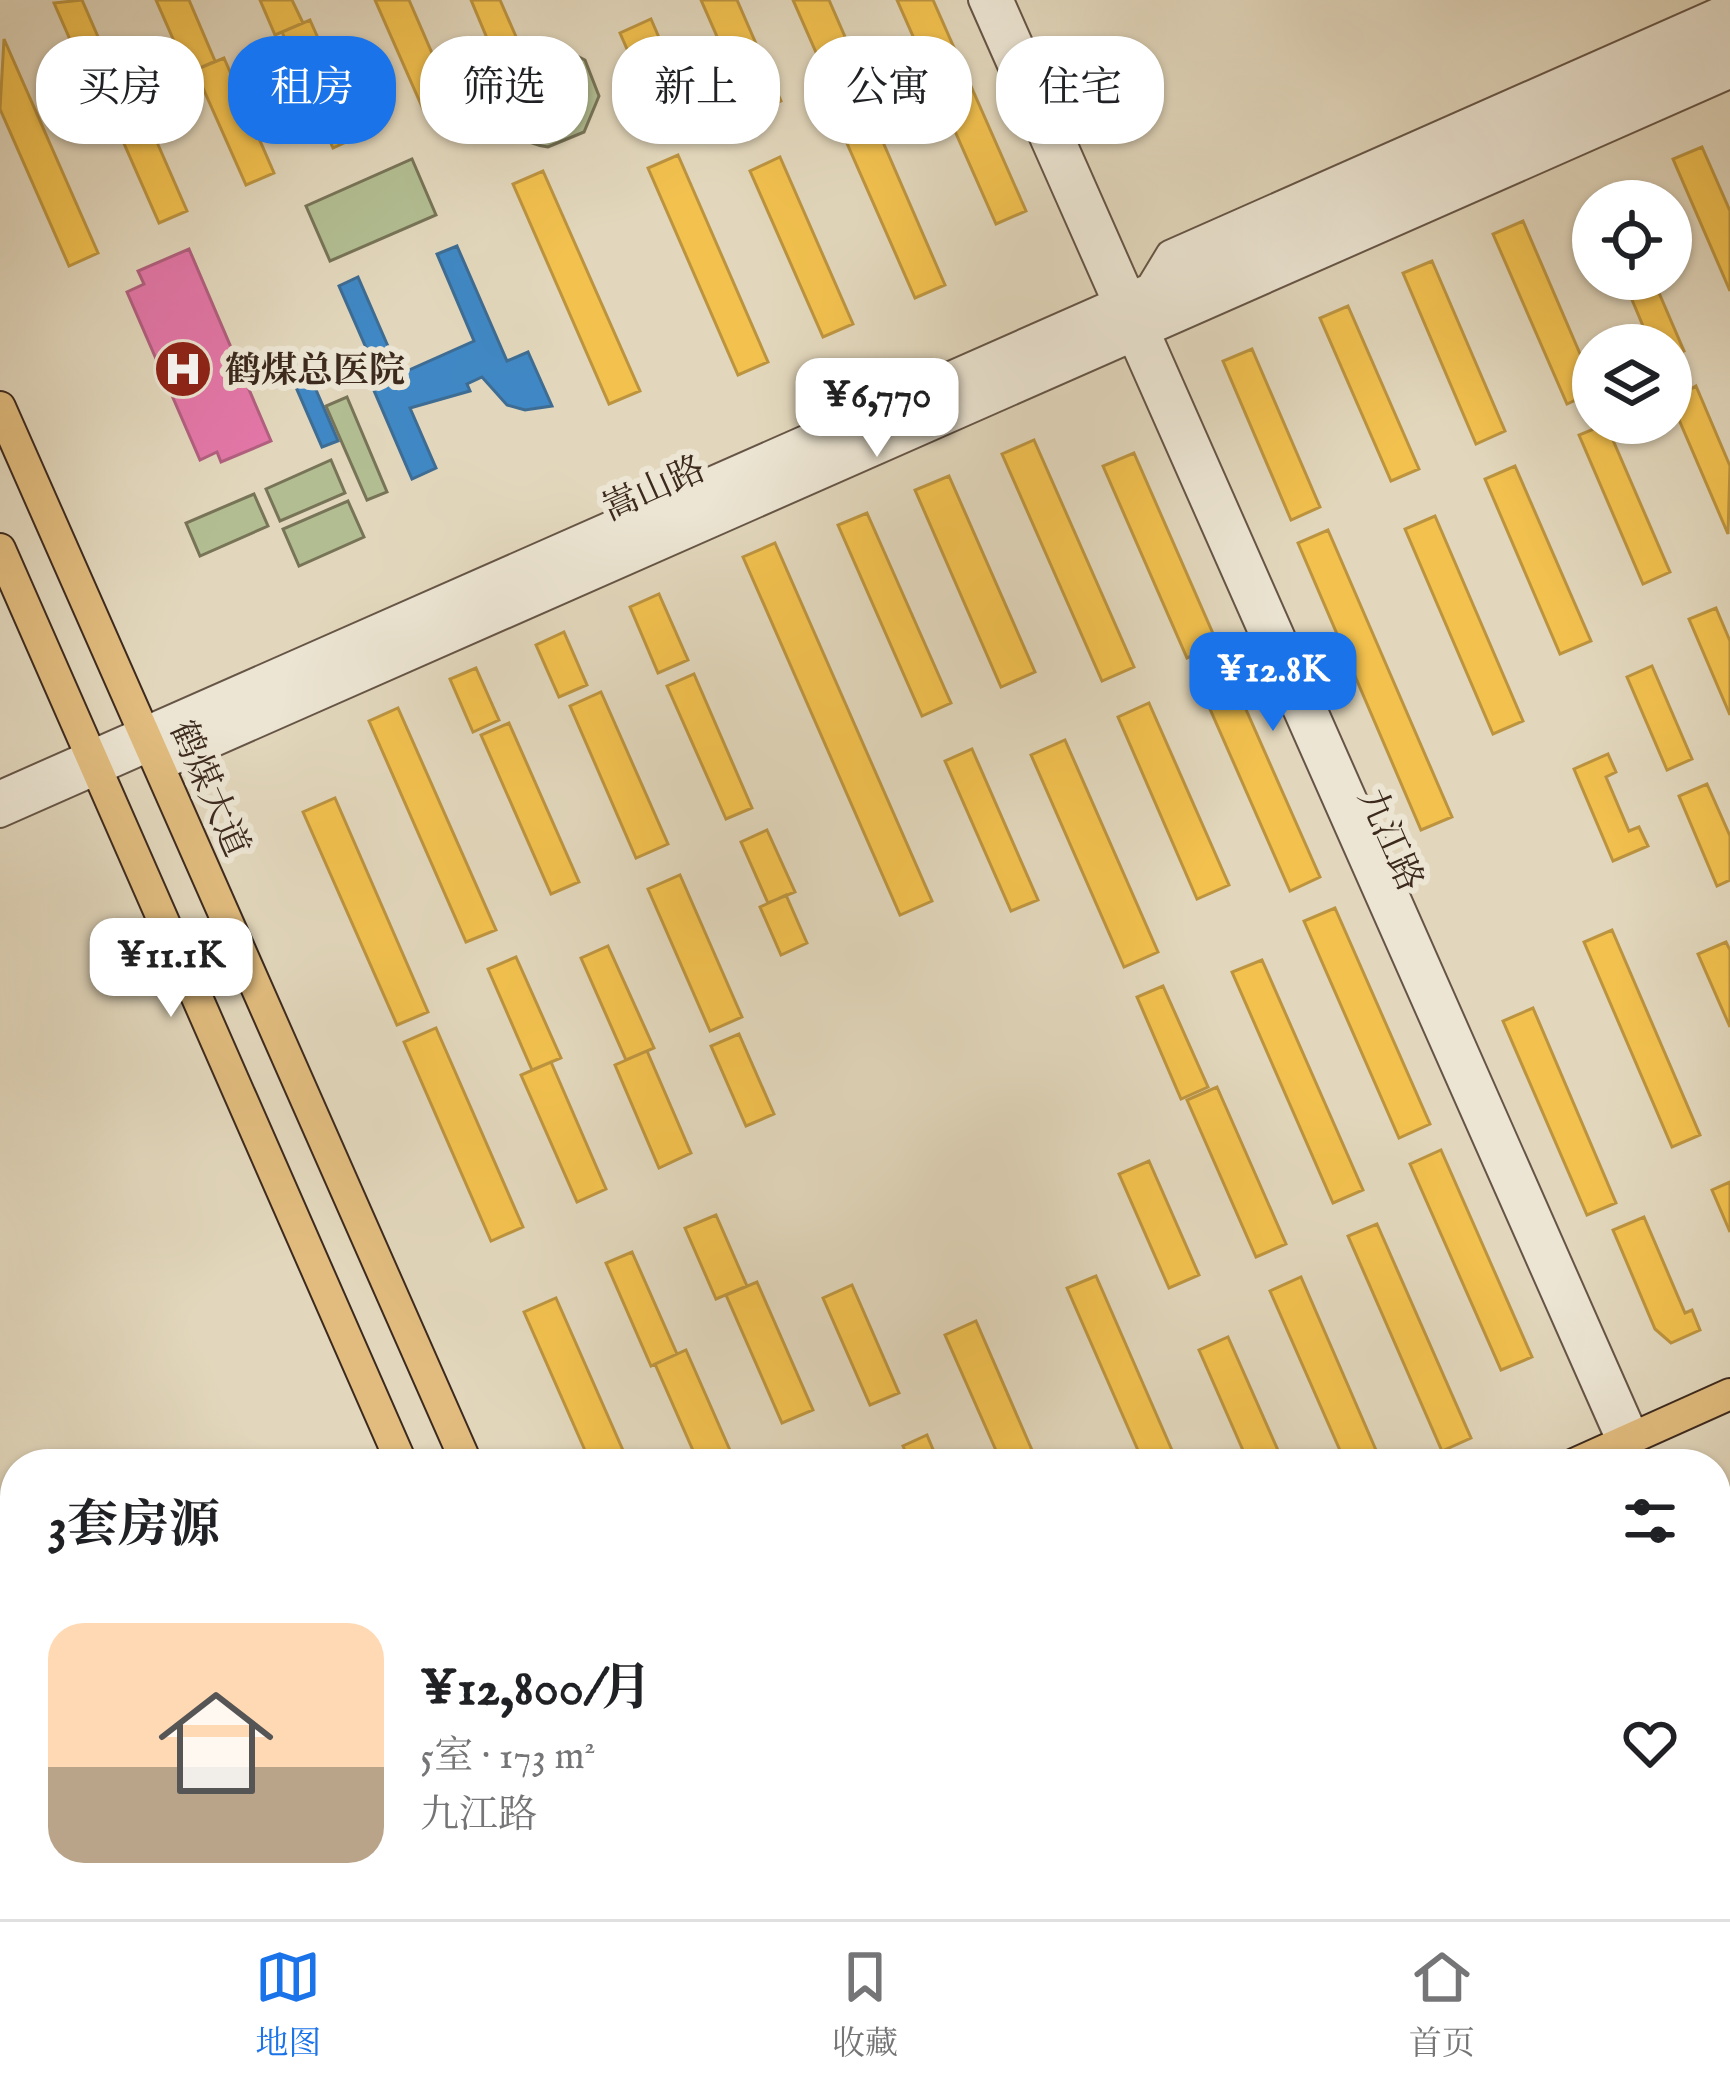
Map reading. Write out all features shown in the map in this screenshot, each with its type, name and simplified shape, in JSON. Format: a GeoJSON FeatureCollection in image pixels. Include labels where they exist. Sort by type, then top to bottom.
{"type":"FeatureCollection","features":[{"type":"Feature","properties":{"kind":"main road","name":"鹤煤大道"},"geometry":{"type":"LineString","coordinates":[[0,406],[460,1449]]}},
{"type":"Feature","properties":{"kind":"main road"},"geometry":{"type":"LineString","coordinates":[[0,549],[395,1449]]}},
{"type":"Feature","properties":{"kind":"main road"},"geometry":{"type":"LineString","coordinates":[[1608,1449],[1730,1394]]}},
{"type":"Feature","properties":{"kind":"street","name":"九江路"},"geometry":{"type":"LineString","coordinates":[[981,0],[1133,312]]}},
{"type":"Feature","properties":{"kind":"street","name":"九江路"},"geometry":{"type":"LineString","coordinates":[[1001,0],[1628,1440]]}},
{"type":"Feature","properties":{"kind":"street"},"geometry":{"type":"LineString","coordinates":[[1133,312],[1169,253],[1730,5]]}},
{"type":"Feature","properties":{"kind":"street","name":"嵩山路"},"geometry":{"type":"LineString","coordinates":[[1133,312],[1730,30]]}},
{"type":"Feature","properties":{"kind":"street","name":"嵩山路"},"geometry":{"type":"LineString","coordinates":[[0,793],[151,749],[1730,51]]}},
{"type":"Feature","properties":{"kind":"street"},"geometry":{"type":"LineString","coordinates":[[151,749],[1133,312],[1730,76]]}},
{"type":"Feature","properties":{"kind":"street","name":"嵩山路"},"geometry":{"type":"LineString","coordinates":[[0,815],[94,763]]}},
{"type":"Feature","properties":{"kind":"green space"},"geometry":{"type":"Polygon","coordinates":[[[588,68],[599,96],[588,122],[588,68]]]}},
{"type":"Feature","properties":{"kind":"green space"},"geometry":{"type":"Polygon","coordinates":[[[412,159],[436,215],[330,261],[306,206],[412,159]]]}},
{"type":"Feature","properties":{"kind":"green space"},"geometry":{"type":"Polygon","coordinates":[[[347,397],[387,492],[367,500],[326,406],[347,397]]]}},
{"type":"Feature","properties":{"kind":"green space"},"geometry":{"type":"Polygon","coordinates":[[[331,460],[345,493],[280,521],[266,489],[331,460]]]}},
{"type":"Feature","properties":{"kind":"green space"},"geometry":{"type":"Polygon","coordinates":[[[254,494],[268,526],[200,556],[186,523],[254,494]]]}},
{"type":"Feature","properties":{"kind":"green space"},"geometry":{"type":"Polygon","coordinates":[[[348,501],[364,537],[299,566],[283,529],[348,501]]]}},
{"type":"Feature","properties":{"kind":"building: 住宅"},"geometry":{"type":"Polygon","coordinates":[[[82,0],[98,36],[68,36],[54,3],[82,0]]]}},
{"type":"Feature","properties":{"kind":"building: 住宅"},"geometry":{"type":"Polygon","coordinates":[[[156,0],[189,0],[215,61],[204,66],[204,36],[172,36],[156,0]]]}},
{"type":"Feature","properties":{"kind":"building: 住宅"},"geometry":{"type":"Polygon","coordinates":[[[260,0],[292,0],[303,23],[275,35],[260,0]]]}},
{"type":"Feature","properties":{"kind":"building: 住宅"},"geometry":{"type":"Polygon","coordinates":[[[375,0],[409,0],[425,36],[420,36],[420,102],[396,48],[396,36],[391,36],[375,0]]]}},
{"type":"Feature","properties":{"kind":"building: 住宅"},"geometry":{"type":"Polygon","coordinates":[[[471,0],[500,0],[516,36],[486,36],[471,0]]]}},
{"type":"Feature","properties":{"kind":"building: 住宅"},"geometry":{"type":"Polygon","coordinates":[[[701,0],[737,0],[753,36],[717,36],[701,0]]]}},
{"type":"Feature","properties":{"kind":"building: 住宅"},"geometry":{"type":"Polygon","coordinates":[[[793,0],[829,0],[845,36],[809,36],[793,0]]]}},
{"type":"Feature","properties":{"kind":"building: 住宅"},"geometry":{"type":"Polygon","coordinates":[[[897,0],[933,0],[949,36],[913,36],[897,0]]]}},
{"type":"Feature","properties":{"kind":"building: 住宅"},"geometry":{"type":"Polygon","coordinates":[[[651,19],[658,36],[621,36],[651,19]]]}},
{"type":"Feature","properties":{"kind":"building: 住宅"},"geometry":{"type":"Polygon","coordinates":[[[310,20],[317,36],[284,36],[282,32],[310,20]]]}},
{"type":"Feature","properties":{"kind":"building: 住宅"},"geometry":{"type":"Polygon","coordinates":[[[4,39],[36,112],[36,144],[50,144],[98,253],[69,266],[0,109],[4,39]]]}},
{"type":"Feature","properties":{"kind":"building: 住宅"},"geometry":{"type":"Polygon","coordinates":[[[224,58],[228,67],[228,144],[261,144],[274,173],[246,185],[204,90],[204,66],[224,58]]]}},
{"type":"Feature","properties":{"kind":"building: 住宅"},"geometry":{"type":"Polygon","coordinates":[[[972,88],[1026,211],[996,224],[961,144],[972,144],[972,88]]]}},
{"type":"Feature","properties":{"kind":"building: 住宅"},"geometry":{"type":"Polygon","coordinates":[[[124,144],[158,144],[187,211],[159,223],[124,144]]]}},
{"type":"Feature","properties":{"kind":"building: 住宅"},"geometry":{"type":"Polygon","coordinates":[[[847,144],[884,144],[945,285],[915,298],[847,144]]]}},
{"type":"Feature","properties":{"kind":"building: 住宅"},"geometry":{"type":"Polygon","coordinates":[[[1702,147],[1730,211],[1730,291],[1692,203],[1692,180],[1682,180],[1673,159],[1702,147]]]}},
{"type":"Feature","properties":{"kind":"building: 住宅"},"geometry":{"type":"Polygon","coordinates":[[[678,155],[768,362],[738,375],[648,168],[678,155]]]}},
{"type":"Feature","properties":{"kind":"building: 住宅"},"geometry":{"type":"Polygon","coordinates":[[[780,157],[853,324],[823,337],[750,171],[780,157]]]}},
{"type":"Feature","properties":{"kind":"building: 住宅"},"geometry":{"type":"Polygon","coordinates":[[[543,171],[640,391],[609,404],[513,184],[543,171]]]}},
{"type":"Feature","properties":{"kind":"building: 住宅"},"geometry":{"type":"Polygon","coordinates":[[[1523,221],[1572,335],[1572,402],[1567,404],[1493,234],[1523,221]]]}},
{"type":"Feature","properties":{"kind":"building: 住宅"},"geometry":{"type":"Polygon","coordinates":[[[1432,261],[1505,431],[1476,444],[1403,273],[1432,261]]]}},
{"type":"Feature","properties":{"kind":"building: 住宅"},"geometry":{"type":"Polygon","coordinates":[[[1632,300],[1662,300],[1672,324],[1642,324],[1632,300]]]}},
{"type":"Feature","properties":{"kind":"building: 住宅"},"geometry":{"type":"Polygon","coordinates":[[[1348,306],[1419,469],[1391,481],[1320,318],[1348,306]]]}},
{"type":"Feature","properties":{"kind":"building: 住宅"},"geometry":{"type":"Polygon","coordinates":[[[1252,349],[1320,507],[1291,520],[1223,361],[1252,349]]]}},
{"type":"Feature","properties":{"kind":"building: 住宅"},"geometry":{"type":"Polygon","coordinates":[[[1696,386],[1730,466],[1728,534],[1689,444],[1692,388],[1696,386]]]}},
{"type":"Feature","properties":{"kind":"building: 住宅"},"geometry":{"type":"Polygon","coordinates":[[[1034,440],[1134,667],[1102,681],[1002,454],[1034,440]]]}},
{"type":"Feature","properties":{"kind":"building: 住宅"},"geometry":{"type":"Polygon","coordinates":[[[1583,444],[1615,444],[1670,572],[1643,584],[1583,444]]]}},
{"type":"Feature","properties":{"kind":"building: 住宅"},"geometry":{"type":"Polygon","coordinates":[[[1134,453],[1218,645],[1187,658],[1103,466],[1134,453]]]}},
{"type":"Feature","properties":{"kind":"building: 住宅"},"geometry":{"type":"Polygon","coordinates":[[[1515,466],[1591,641],[1560,654],[1485,479],[1515,466]]]}},
{"type":"Feature","properties":{"kind":"building: 住宅"},"geometry":{"type":"Polygon","coordinates":[[[949,476],[1035,672],[1001,687],[915,490],[949,476]]]}},
{"type":"Feature","properties":{"kind":"building: 住宅"},"geometry":{"type":"Polygon","coordinates":[[[867,513],[951,703],[922,716],[838,525],[867,513]]]}},
{"type":"Feature","properties":{"kind":"building: 住宅"},"geometry":{"type":"Polygon","coordinates":[[[1435,516],[1523,721],[1493,734],[1405,529],[1435,516]]]}},
{"type":"Feature","properties":{"kind":"building: 住宅"},"geometry":{"type":"Polygon","coordinates":[[[1328,530],[1452,817],[1421,830],[1298,543],[1328,530]]]}},
{"type":"Feature","properties":{"kind":"building: 住宅"},"geometry":{"type":"Polygon","coordinates":[[[775,543],[932,901],[900,915],[743,557],[775,543]]]}},
{"type":"Feature","properties":{"kind":"building: 住宅"},"geometry":{"type":"Polygon","coordinates":[[[659,594],[688,660],[658,673],[630,607],[659,594]]]}},
{"type":"Feature","properties":{"kind":"building: 住宅"},"geometry":{"type":"Polygon","coordinates":[[[1716,608],[1730,641],[1730,715],[1689,619],[1716,608]]]}},
{"type":"Feature","properties":{"kind":"building: 住宅"},"geometry":{"type":"Polygon","coordinates":[[[564,632],[587,685],[559,697],[536,645],[564,632]]]}},
{"type":"Feature","properties":{"kind":"building: 住宅"},"geometry":{"type":"Polygon","coordinates":[[[1652,666],[1692,759],[1667,770],[1627,677],[1652,666]]]}},
{"type":"Feature","properties":{"kind":"building: 住宅"},"geometry":{"type":"Polygon","coordinates":[[[476,668],[499,720],[473,732],[450,679],[476,668]]]}},
{"type":"Feature","properties":{"kind":"building: 住宅"},"geometry":{"type":"Polygon","coordinates":[[[1229,671],[1320,877],[1290,891],[1199,684],[1229,671]]]}},
{"type":"Feature","properties":{"kind":"building: 住宅"},"geometry":{"type":"Polygon","coordinates":[[[694,674],[752,808],[726,819],[667,686],[694,674]]]}},
{"type":"Feature","properties":{"kind":"building: 住宅"},"geometry":{"type":"Polygon","coordinates":[[[601,692],[668,844],[636,858],[570,706],[601,692]]]}},
{"type":"Feature","properties":{"kind":"building: 住宅"},"geometry":{"type":"Polygon","coordinates":[[[1149,703],[1229,885],[1197,899],[1118,717],[1149,703]]]}},
{"type":"Feature","properties":{"kind":"building: 住宅"},"geometry":{"type":"Polygon","coordinates":[[[398,708],[496,930],[466,942],[369,721],[398,708]]]}},
{"type":"Feature","properties":{"kind":"building: 住宅"},"geometry":{"type":"Polygon","coordinates":[[[509,723],[579,882],[551,894],[481,735],[509,723]]]}},
{"type":"Feature","properties":{"kind":"building: 住宅"},"geometry":{"type":"Polygon","coordinates":[[[1065,740],[1158,952],[1124,967],[1031,755],[1065,740]]]}},
{"type":"Feature","properties":{"kind":"building: 住宅"},"geometry":{"type":"Polygon","coordinates":[[[972,749],[1038,900],[1011,911],[945,761],[972,749]]]}},
{"type":"Feature","properties":{"kind":"building: 住宅"},"geometry":{"type":"Polygon","coordinates":[[[1608,754],[1616,772],[1606,777],[1629,831],[1639,827],[1648,846],[1613,861],[1574,769],[1608,754]]]}},
{"type":"Feature","properties":{"kind":"building: 住宅"},"geometry":{"type":"Polygon","coordinates":[[[1707,784],[1730,836],[1730,880],[1717,886],[1679,796],[1707,784]]]}},
{"type":"Feature","properties":{"kind":"building: 住宅"},"geometry":{"type":"Polygon","coordinates":[[[335,798],[428,1012],[397,1025],[303,812],[335,798]]]}},
{"type":"Feature","properties":{"kind":"building: 住宅"},"geometry":{"type":"Polygon","coordinates":[[[767,830],[795,892],[768,903],[741,842],[767,830]]]}},
{"type":"Feature","properties":{"kind":"building: 住宅"},"geometry":{"type":"Polygon","coordinates":[[[680,875],[742,1017],[710,1031],[648,889],[680,875]]]}},
{"type":"Feature","properties":{"kind":"building: 住宅"},"geometry":{"type":"Polygon","coordinates":[[[786,895],[807,943],[781,955],[760,907],[786,895]]]}},
{"type":"Feature","properties":{"kind":"building: 住宅"},"geometry":{"type":"Polygon","coordinates":[[[1335,908],[1430,1124],[1399,1138],[1304,921],[1335,908]]]}},
{"type":"Feature","properties":{"kind":"building: 住宅"},"geometry":{"type":"Polygon","coordinates":[[[1612,930],[1700,1135],[1672,1147],[1584,942],[1612,930]]]}},
{"type":"Feature","properties":{"kind":"building: 住宅"},"geometry":{"type":"Polygon","coordinates":[[[1726,942],[1730,950],[1730,1027],[1698,954],[1726,942]]]}},
{"type":"Feature","properties":{"kind":"building: 住宅"},"geometry":{"type":"Polygon","coordinates":[[[608,946],[654,1048],[626,1060],[581,958],[608,946]]]}},
{"type":"Feature","properties":{"kind":"building: 住宅"},"geometry":{"type":"Polygon","coordinates":[[[516,957],[561,1058],[532,1070],[488,969],[516,957]]]}},
{"type":"Feature","properties":{"kind":"building: 住宅"},"geometry":{"type":"Polygon","coordinates":[[[1262,960],[1363,1190],[1333,1203],[1232,972],[1262,960]]]}},
{"type":"Feature","properties":{"kind":"building: 住宅"},"geometry":{"type":"Polygon","coordinates":[[[1163,986],[1208,1087],[1181,1099],[1137,997],[1163,986]]]}},
{"type":"Feature","properties":{"kind":"building: 住宅"},"geometry":{"type":"Polygon","coordinates":[[[1533,1008],[1616,1203],[1587,1215],[1503,1021],[1533,1008]]]}},
{"type":"Feature","properties":{"kind":"building: 住宅"},"geometry":{"type":"Polygon","coordinates":[[[436,1028],[523,1227],[491,1241],[404,1042],[436,1028]]]}},
{"type":"Feature","properties":{"kind":"building: 住宅"},"geometry":{"type":"Polygon","coordinates":[[[739,1034],[774,1114],[746,1126],[711,1046],[739,1034]]]}},
{"type":"Feature","properties":{"kind":"building: 住宅"},"geometry":{"type":"Polygon","coordinates":[[[647,1051],[691,1153],[659,1168],[615,1065],[647,1051]]]}},
{"type":"Feature","properties":{"kind":"building: 住宅"},"geometry":{"type":"Polygon","coordinates":[[[551,1062],[606,1189],[577,1202],[521,1075],[551,1062]]]}},
{"type":"Feature","properties":{"kind":"building: 住宅"},"geometry":{"type":"Polygon","coordinates":[[[1217,1087],[1286,1244],[1256,1257],[1187,1100],[1217,1087]]]}},
{"type":"Feature","properties":{"kind":"building: 住宅"},"geometry":{"type":"Polygon","coordinates":[[[1441,1150],[1532,1357],[1501,1370],[1410,1164],[1441,1150]]]}},
{"type":"Feature","properties":{"kind":"building: 住宅"},"geometry":{"type":"Polygon","coordinates":[[[1149,1161],[1199,1275],[1169,1288],[1119,1174],[1149,1161]]]}},
{"type":"Feature","properties":{"kind":"building: 住宅"},"geometry":{"type":"Polygon","coordinates":[[[1730,1182],[1730,1232],[1712,1190],[1730,1182]]]}},
{"type":"Feature","properties":{"kind":"building: 住宅"},"geometry":{"type":"Polygon","coordinates":[[[716,1215],[747,1286],[716,1299],[685,1228],[716,1215]]]}},
{"type":"Feature","properties":{"kind":"building: 住宅"},"geometry":{"type":"Polygon","coordinates":[[[1644,1217],[1685,1313],[1692,1310],[1700,1330],[1671,1343],[1655,1329],[1613,1230],[1644,1217]]]}},
{"type":"Feature","properties":{"kind":"building: 住宅"},"geometry":{"type":"Polygon","coordinates":[[[1377,1224],[1471,1438],[1441,1449],[1348,1236],[1377,1224]]]}},
{"type":"Feature","properties":{"kind":"building: 住宅"},"geometry":{"type":"Polygon","coordinates":[[[632,1252],[677,1354],[651,1366],[606,1263],[632,1252]]]}},
{"type":"Feature","properties":{"kind":"building: 住宅"},"geometry":{"type":"Polygon","coordinates":[[[1096,1276],[1171,1449],[1137,1449],[1067,1288],[1096,1276]]]}},
{"type":"Feature","properties":{"kind":"building: 住宅"},"geometry":{"type":"Polygon","coordinates":[[[1301,1277],[1376,1449],[1339,1449],[1270,1291],[1301,1277]]]}},
{"type":"Feature","properties":{"kind":"building: 住宅"},"geometry":{"type":"Polygon","coordinates":[[[757,1282],[813,1410],[782,1423],[726,1295],[757,1282]]]}},
{"type":"Feature","properties":{"kind":"building: 住宅"},"geometry":{"type":"Polygon","coordinates":[[[852,1285],[899,1393],[870,1405],[823,1298],[852,1285]]]}},
{"type":"Feature","properties":{"kind":"building: 住宅"},"geometry":{"type":"Polygon","coordinates":[[[556,1298],[622,1449],[584,1449],[524,1312],[556,1298]]]}},
{"type":"Feature","properties":{"kind":"building: 住宅"},"geometry":{"type":"Polygon","coordinates":[[[976,1321],[1031,1449],[995,1449],[945,1335],[976,1321]]]}},
{"type":"Feature","properties":{"kind":"building: 住宅"},"geometry":{"type":"Polygon","coordinates":[[[1228,1337],[1277,1449],[1242,1449],[1199,1350],[1228,1337]]]}},
{"type":"Feature","properties":{"kind":"building: 住宅"},"geometry":{"type":"Polygon","coordinates":[[[686,1350],[729,1449],[692,1449],[655,1364],[686,1350]]]}},
{"type":"Feature","properties":{"kind":"building: 住宅"},"geometry":{"type":"Polygon","coordinates":[[[927,1435],[933,1449],[904,1449],[927,1435]]]}},
{"type":"Feature","properties":{"kind":"building: 学校"},"geometry":{"type":"Polygon","coordinates":[[[457,246],[507,361],[528,352],[552,406],[525,410],[507,405],[482,377],[467,384],[470,391],[410,408],[436,468],[412,479],[372,386],[381,382],[339,286],[358,277],[400,374],[474,341],[437,254],[457,246]]]}},
{"type":"Feature","properties":{"kind":"building: 学校"},"geometry":{"type":"Polygon","coordinates":[[[301,355],[338,441],[322,447],[285,362],[301,355]]]}},
{"type":"Feature","properties":{"kind":"building: 医疗"},"geometry":{"type":"Polygon","coordinates":[[[189,249],[271,441],[221,462],[217,452],[200,460],[127,292],[144,284],[138,271],[189,249]]]}},
{"type":"Feature","properties":{"kind":"place","name":"鹤煤总医院"},"geometry":{"type":"Point","coordinates":[183,369]}}]}
